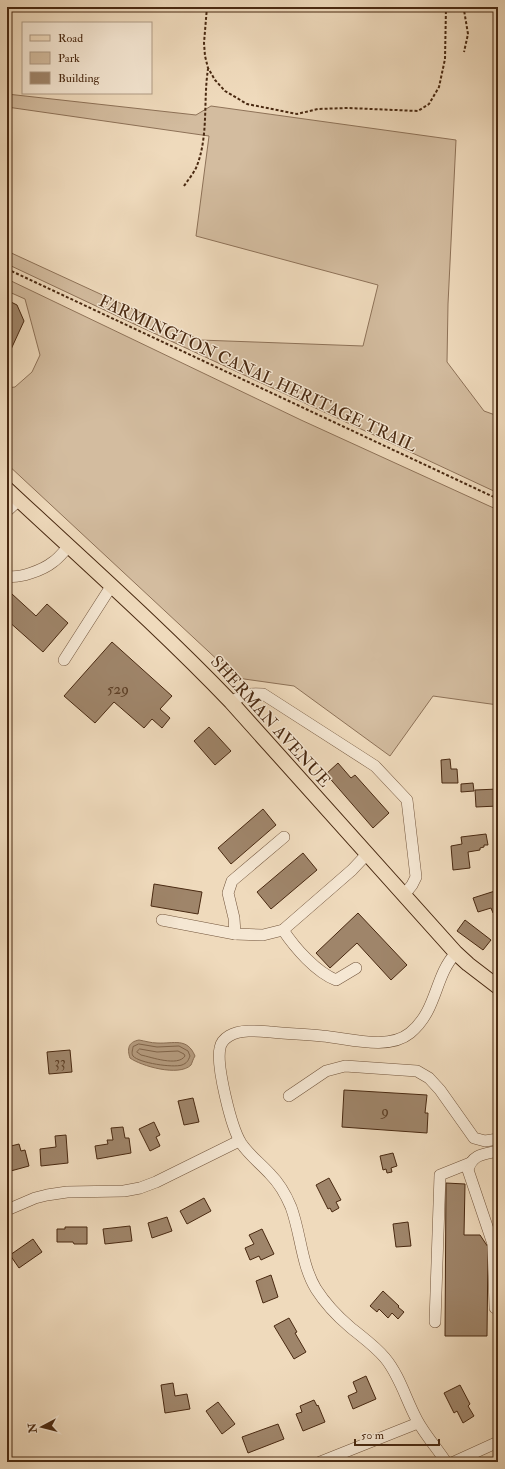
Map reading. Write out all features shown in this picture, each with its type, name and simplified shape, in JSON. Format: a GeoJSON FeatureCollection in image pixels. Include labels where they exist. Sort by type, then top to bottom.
{"type":"FeatureCollection","features":[{"type":"Feature","properties":{"kind":"main road","name":"SHERMAN AVENUE"},"geometry":{"type":"LineString","coordinates":[[7,489],[112,585],[232,702],[456,953],[498,987]]}},
{"type":"Feature","properties":{"kind":"street"},"geometry":{"type":"LineString","coordinates":[[7,511],[19,500]]}},
{"type":"Feature","properties":{"kind":"street"},"geometry":{"type":"LineString","coordinates":[[7,576],[13,578],[38,571],[53,562],[69,546]]}},
{"type":"Feature","properties":{"kind":"street"},"geometry":{"type":"LineString","coordinates":[[64,660],[112,585]]}},
{"type":"Feature","properties":{"kind":"street"},"geometry":{"type":"LineString","coordinates":[[232,702],[242,695],[250,693],[263,694],[375,766],[407,800],[416,877],[404,895]]}},
{"type":"Feature","properties":{"kind":"street"},"geometry":{"type":"LineString","coordinates":[[235,934],[234,918],[228,893],[232,881],[284,837]]}},
{"type":"Feature","properties":{"kind":"street"},"geometry":{"type":"LineString","coordinates":[[162,920],[235,934],[263,935],[283,930],[352,870],[367,854]]}},
{"type":"Feature","properties":{"kind":"street"},"geometry":{"type":"LineString","coordinates":[[283,930],[292,943],[325,976],[336,980],[356,968]]}},
{"type":"Feature","properties":{"kind":"street"},"geometry":{"type":"LineString","coordinates":[[446,1462],[418,1423],[390,1365],[383,1355],[334,1311],[316,1288],[304,1262],[291,1207],[283,1191],[276,1179],[253,1158],[239,1141],[220,1070],[219,1057],[220,1046],[224,1040],[231,1035],[241,1032],[255,1031],[377,1042],[396,1040],[408,1035],[422,1021],[435,995],[445,966],[456,953]]}},
{"type":"Feature","properties":{"kind":"street"},"geometry":{"type":"LineString","coordinates":[[289,1096],[326,1071],[345,1066],[417,1071],[429,1078],[440,1090],[474,1138],[485,1141],[498,1139]]}},
{"type":"Feature","properties":{"kind":"street"},"geometry":{"type":"LineString","coordinates":[[7,1210],[35,1198],[47,1195],[67,1192],[124,1191],[140,1188],[156,1182],[239,1141]]}},
{"type":"Feature","properties":{"kind":"street"},"geometry":{"type":"LineString","coordinates":[[435,1322],[440,1175],[482,1155],[498,1151]]}},
{"type":"Feature","properties":{"kind":"street"},"geometry":{"type":"LineString","coordinates":[[470,1162],[468,1170],[493,1244],[495,1308]]}},
{"type":"Feature","properties":{"kind":"street"},"geometry":{"type":"LineString","coordinates":[[320,1462],[418,1423]]}},
{"type":"Feature","properties":{"kind":"street"},"geometry":{"type":"LineString","coordinates":[[454,1462],[498,1442]]}},
{"type":"Feature","properties":{"kind":"path"},"geometry":{"type":"LineString","coordinates":[[207,7],[204,43],[205,56],[208,68],[224,91],[247,104],[298,114],[318,110],[348,108],[418,111],[429,104],[439,87],[445,59],[446,7]]}},
{"type":"Feature","properties":{"kind":"path"},"geometry":{"type":"LineString","coordinates":[[462,7],[464,10],[468,34],[464,52]]}},
{"type":"Feature","properties":{"kind":"path"},"geometry":{"type":"LineString","coordinates":[[184,186],[196,167],[202,145],[206,115],[206,80],[208,68]]}},
{"type":"Feature","properties":{"kind":"path","name":"FARMINGTON CANAL HERITAGE TRAIL"},"geometry":{"type":"LineString","coordinates":[[7,269],[498,499]]}},
{"type":"Feature","properties":{"kind":"green space"},"geometry":{"type":"Polygon","coordinates":[[[7,94],[196,115],[211,106],[456,140],[448,304],[447,362],[484,411],[498,416],[498,493],[7,264],[7,251],[200,340],[363,346],[378,285],[196,236],[209,136],[7,107],[7,94]]]}},
{"type":"Feature","properties":{"kind":"green space"},"geometry":{"type":"Polygon","coordinates":[[[7,279],[301,420],[498,510],[498,705],[433,696],[390,756],[294,686],[237,678],[7,464],[7,388],[15,387],[32,372],[40,355],[25,299],[7,291],[7,279]]]}},
{"type":"Feature","properties":{"kind":"water"},"geometry":{"type":"Polygon","coordinates":[[[139,1040],[155,1043],[184,1044],[192,1050],[195,1056],[191,1065],[178,1070],[151,1067],[130,1058],[129,1046],[133,1042],[139,1040]]]}},
{"type":"Feature","properties":{"kind":"building"},"geometry":{"type":"Polygon","coordinates":[[[7,300],[17,305],[24,321],[7,358],[7,300]]]}},
{"type":"Feature","properties":{"kind":"building"},"geometry":{"type":"Polygon","coordinates":[[[12,594],[36,616],[47,604],[68,623],[43,652],[7,620],[7,600],[12,594]]]}},
{"type":"Feature","properties":{"kind":"building"},"geometry":{"type":"Polygon","coordinates":[[[112,642],[172,696],[160,709],[170,718],[162,728],[152,719],[144,728],[114,702],[95,723],[64,696],[112,642]]]}},
{"type":"Feature","properties":{"kind":"building"},"geometry":{"type":"Polygon","coordinates":[[[209,727],[231,751],[215,765],[194,741],[209,727]]]}},
{"type":"Feature","properties":{"kind":"building"},"geometry":{"type":"Polygon","coordinates":[[[450,759],[451,769],[457,769],[458,783],[442,783],[441,760],[450,759]]]}},
{"type":"Feature","properties":{"kind":"building"},"geometry":{"type":"Polygon","coordinates":[[[338,763],[351,778],[355,775],[389,813],[373,828],[326,774],[338,763]]]}},
{"type":"Feature","properties":{"kind":"building"},"geometry":{"type":"Polygon","coordinates":[[[473,783],[474,791],[461,792],[461,784],[473,783]]]}},
{"type":"Feature","properties":{"kind":"building"},"geometry":{"type":"Polygon","coordinates":[[[498,789],[498,806],[476,807],[475,790],[498,789]]]}},
{"type":"Feature","properties":{"kind":"building"},"geometry":{"type":"Polygon","coordinates":[[[263,809],[276,825],[231,864],[218,848],[263,809]]]}},
{"type":"Feature","properties":{"kind":"building"},"geometry":{"type":"Polygon","coordinates":[[[486,834],[488,845],[484,845],[484,847],[480,848],[480,850],[468,852],[470,868],[453,870],[451,846],[462,844],[461,837],[486,834]]]}},
{"type":"Feature","properties":{"kind":"building"},"geometry":{"type":"Polygon","coordinates":[[[303,853],[317,870],[271,909],[257,892],[303,853]]]}},
{"type":"Feature","properties":{"kind":"building"},"geometry":{"type":"Polygon","coordinates":[[[154,884],[202,892],[198,914],[151,906],[154,884]]]}},
{"type":"Feature","properties":{"kind":"building"},"geometry":{"type":"Polygon","coordinates":[[[498,890],[498,911],[493,913],[491,908],[478,912],[473,898],[498,890]]]}},
{"type":"Feature","properties":{"kind":"building"},"geometry":{"type":"Polygon","coordinates":[[[358,913],[407,965],[391,980],[357,943],[330,968],[316,953],[358,913]]]}},
{"type":"Feature","properties":{"kind":"building"},"geometry":{"type":"Polygon","coordinates":[[[465,920],[491,940],[483,950],[457,931],[465,920]]]}},
{"type":"Feature","properties":{"kind":"building"},"geometry":{"type":"Polygon","coordinates":[[[70,1050],[72,1072],[49,1074],[47,1052],[70,1050]]]}},
{"type":"Feature","properties":{"kind":"building"},"geometry":{"type":"Polygon","coordinates":[[[344,1090],[427,1095],[425,1113],[428,1113],[427,1133],[342,1127],[344,1090]]]}},
{"type":"Feature","properties":{"kind":"building"},"geometry":{"type":"Polygon","coordinates":[[[193,1098],[199,1122],[184,1125],[178,1101],[193,1098]]]}},
{"type":"Feature","properties":{"kind":"building"},"geometry":{"type":"Polygon","coordinates":[[[154,1122],[160,1135],[156,1137],[160,1146],[150,1151],[139,1129],[154,1122]]]}},
{"type":"Feature","properties":{"kind":"building"},"geometry":{"type":"Polygon","coordinates":[[[123,1127],[125,1138],[129,1138],[131,1153],[97,1159],[95,1146],[108,1144],[107,1140],[113,1140],[111,1128],[123,1127]]]}},
{"type":"Feature","properties":{"kind":"building"},"geometry":{"type":"Polygon","coordinates":[[[66,1135],[68,1163],[41,1166],[40,1149],[56,1147],[55,1136],[66,1135]]]}},
{"type":"Feature","properties":{"kind":"building"},"geometry":{"type":"Polygon","coordinates":[[[19,1144],[21,1151],[25,1150],[29,1166],[7,1172],[7,1147],[19,1144]]]}},
{"type":"Feature","properties":{"kind":"building"},"geometry":{"type":"Polygon","coordinates":[[[393,1153],[397,1166],[391,1168],[392,1172],[387,1173],[386,1169],[383,1170],[380,1156],[393,1153]]]}},
{"type":"Feature","properties":{"kind":"building"},"geometry":{"type":"Polygon","coordinates":[[[329,1178],[341,1200],[336,1202],[339,1208],[332,1212],[330,1208],[328,1209],[316,1185],[329,1178]]]}},
{"type":"Feature","properties":{"kind":"building"},"geometry":{"type":"Polygon","coordinates":[[[446,1183],[465,1184],[464,1235],[480,1235],[488,1247],[487,1336],[445,1336],[446,1183]]]}},
{"type":"Feature","properties":{"kind":"building"},"geometry":{"type":"Polygon","coordinates":[[[204,1198],[211,1211],[187,1224],[180,1211],[204,1198]]]}},
{"type":"Feature","properties":{"kind":"building"},"geometry":{"type":"Polygon","coordinates":[[[167,1217],[172,1231],[152,1238],[148,1223],[167,1217]]]}},
{"type":"Feature","properties":{"kind":"building"},"geometry":{"type":"Polygon","coordinates":[[[408,1222],[411,1246],[396,1247],[393,1224],[408,1222]]]}},
{"type":"Feature","properties":{"kind":"building"},"geometry":{"type":"Polygon","coordinates":[[[130,1226],[132,1241],[105,1244],[103,1229],[130,1226]]]}},
{"type":"Feature","properties":{"kind":"building"},"geometry":{"type":"Polygon","coordinates":[[[65,1227],[87,1227],[87,1244],[57,1242],[57,1229],[65,1229],[65,1227]]]}},
{"type":"Feature","properties":{"kind":"building"},"geometry":{"type":"Polygon","coordinates":[[[262,1229],[274,1254],[261,1260],[259,1256],[250,1260],[245,1248],[254,1244],[249,1235],[262,1229]]]}},
{"type":"Feature","properties":{"kind":"building"},"geometry":{"type":"Polygon","coordinates":[[[33,1239],[42,1252],[19,1268],[10,1255],[33,1239]]]}},
{"type":"Feature","properties":{"kind":"building"},"geometry":{"type":"Polygon","coordinates":[[[271,1275],[278,1297],[263,1303],[256,1281],[271,1275]]]}},
{"type":"Feature","properties":{"kind":"building"},"geometry":{"type":"Polygon","coordinates":[[[383,1291],[404,1312],[398,1319],[392,1313],[388,1318],[379,1309],[377,1312],[370,1306],[383,1291]]]}},
{"type":"Feature","properties":{"kind":"building"},"geometry":{"type":"Polygon","coordinates":[[[289,1318],[297,1332],[295,1333],[306,1352],[294,1359],[274,1326],[289,1318]]]}},
{"type":"Feature","properties":{"kind":"building"},"geometry":{"type":"Polygon","coordinates":[[[366,1376],[376,1399],[353,1409],[348,1396],[357,1392],[353,1382],[366,1376]]]}},
{"type":"Feature","properties":{"kind":"building"},"geometry":{"type":"Polygon","coordinates":[[[173,1383],[175,1396],[187,1394],[190,1409],[165,1413],[161,1385],[173,1383]]]}},
{"type":"Feature","properties":{"kind":"building"},"geometry":{"type":"Polygon","coordinates":[[[460,1385],[470,1404],[468,1406],[474,1416],[463,1423],[457,1411],[454,1413],[444,1393],[460,1385]]]}},
{"type":"Feature","properties":{"kind":"building"},"geometry":{"type":"Polygon","coordinates":[[[314,1400],[317,1406],[318,1405],[325,1422],[303,1431],[296,1414],[302,1412],[300,1406],[314,1400]]]}},
{"type":"Feature","properties":{"kind":"building"},"geometry":{"type":"Polygon","coordinates":[[[218,1402],[235,1424],[222,1434],[206,1411],[218,1402]]]}},
{"type":"Feature","properties":{"kind":"building"},"geometry":{"type":"Polygon","coordinates":[[[278,1424],[284,1439],[248,1453],[242,1437],[278,1424]]]}},
{"type":"Feature","properties":{"kind":"building"},"geometry":{"type":"Polygon","coordinates":[[[128,1458],[130,1462],[118,1462],[128,1458]]]}}]}
